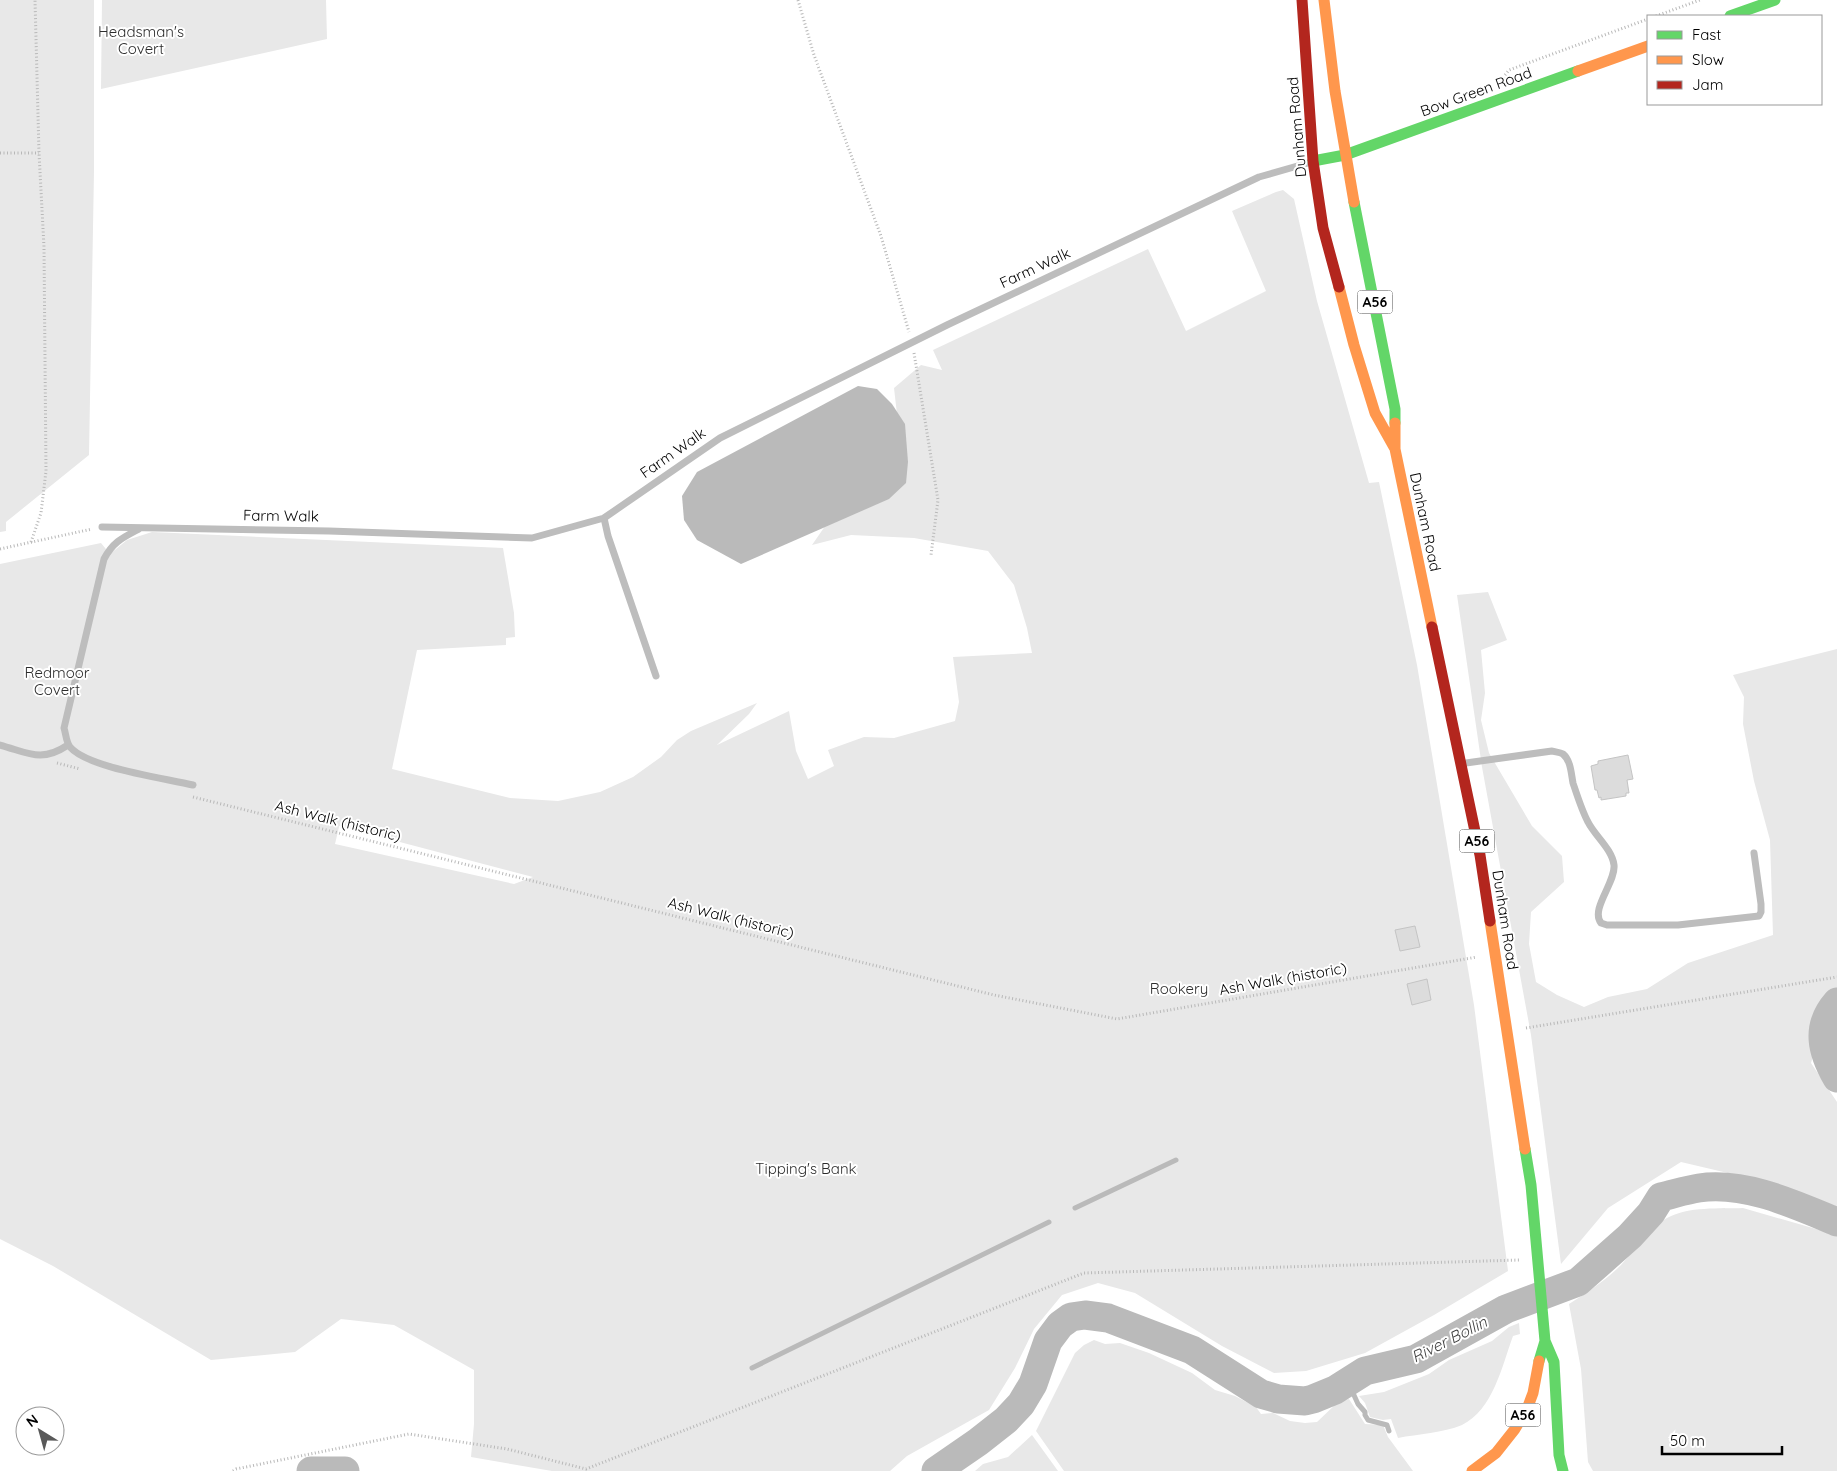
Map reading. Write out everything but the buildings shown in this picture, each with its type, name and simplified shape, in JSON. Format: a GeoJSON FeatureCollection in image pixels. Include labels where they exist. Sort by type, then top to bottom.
{"type":"FeatureCollection","features":[{"type":"Feature","properties":{"kind":"main road","name":"Dunham Road"},"geometry":{"type":"LineString","coordinates":[[1302,0],[1313,161],[1323,228],[1354,345],[1375,413],[1395,449]]}},
{"type":"Feature","properties":{"kind":"main road","name":"Dunham Road"},"geometry":{"type":"LineString","coordinates":[[1324,0],[1334,82],[1346,155],[1395,409],[1395,449],[1480,855],[1531,1185],[1539,1255],[1545,1337],[1554,1362],[1559,1455],[1563,1471]]}},
{"type":"Feature","properties":{"kind":"main road"},"geometry":{"type":"LineString","coordinates":[[1733,15],[1775,0]]}},
{"type":"Feature","properties":{"kind":"main road","name":"Bow Green Road"},"geometry":{"type":"LineString","coordinates":[[1313,161],[1346,155],[1647,46]]}},
{"type":"Feature","properties":{"kind":"main road","name":"Dunham Road"},"geometry":{"type":"LineString","coordinates":[[1472,1471],[1496,1453],[1515,1429],[1527,1409],[1533,1393],[1545,1337]]}},
{"type":"Feature","properties":{"kind":"lane","name":"Farm Walk"},"geometry":{"type":"LineString","coordinates":[[102,527],[329,531],[532,538],[604,518],[720,438],[912,342],[1259,177],[1313,161]]}},
{"type":"Feature","properties":{"kind":"lane"},"geometry":{"type":"LineString","coordinates":[[604,518],[608,536],[656,676]]}},
{"type":"Feature","properties":{"kind":"lane"},"geometry":{"type":"LineString","coordinates":[[142,528],[111,546],[104,559],[64,728],[68,745],[79,755],[114,768],[193,785]]}},
{"type":"Feature","properties":{"kind":"lane"},"geometry":{"type":"LineString","coordinates":[[0,745],[42,756],[57,752],[68,745]]}},
{"type":"Feature","properties":{"kind":"lane"},"geometry":{"type":"LineString","coordinates":[[1461,764],[1552,750],[1562,754],[1570,763],[1574,784],[1588,822],[1610,855],[1614,866],[1611,879],[1598,909],[1601,923],[1607,925],[1678,925],[1758,916],[1762,912],[1754,853]]}},
{"type":"Feature","properties":{"kind":"path"},"geometry":{"type":"LineString","coordinates":[[31,542],[42,513],[46,471],[44,247],[39,153],[35,0]]}},
{"type":"Feature","properties":{"kind":"path"},"geometry":{"type":"LineString","coordinates":[[798,0],[814,55],[881,236],[912,342],[938,500],[931,555]]}},
{"type":"Feature","properties":{"kind":"path"},"geometry":{"type":"LineString","coordinates":[[1659,15],[1700,0]]}},
{"type":"Feature","properties":{"kind":"path"},"geometry":{"type":"LineString","coordinates":[[1505,97],[1505,75],[1509,70],[1647,19]]}},
{"type":"Feature","properties":{"kind":"path"},"geometry":{"type":"LineString","coordinates":[[0,153],[39,153]]}},
{"type":"Feature","properties":{"kind":"path"},"geometry":{"type":"LineString","coordinates":[[0,549],[102,527]]}},
{"type":"Feature","properties":{"kind":"path"},"geometry":{"type":"LineString","coordinates":[[48,761],[87,770]]}},
{"type":"Feature","properties":{"kind":"path","name":"Ash Walk (historic)"},"geometry":{"type":"LineString","coordinates":[[183,794],[994,995],[1117,1019],[1463,959]]}},
{"type":"Feature","properties":{"kind":"path"},"geometry":{"type":"LineString","coordinates":[[1526,1028],[1837,977]]}},
{"type":"Feature","properties":{"kind":"path"},"geometry":{"type":"LineString","coordinates":[[233,1471],[409,1434],[506,1449],[586,1469],[1084,1273],[1520,1260]]}},
{"type":"Feature","properties":{"kind":"green space"},"geometry":{"type":"Polygon","coordinates":[[[0,0],[94,0],[94,171],[89,455],[6,522],[6,531],[0,532],[0,0]]]}},
{"type":"Feature","properties":{"kind":"green space","name":"Headsman's Covert"},"geometry":{"type":"Polygon","coordinates":[[[102,0],[326,0],[327,39],[101,89],[102,0]]]}},
{"type":"Feature","properties":{"kind":"green space"},"geometry":{"type":"Polygon","coordinates":[[[1283,190],[1294,199],[1317,301],[1369,483],[1379,482],[1417,665],[1474,1005],[1508,1271],[1365,1353],[1306,1371],[1274,1373],[1222,1346],[1135,1293],[1098,1283],[1062,1295],[1034,1329],[1015,1368],[989,1410],[907,1456],[890,1471],[552,1471],[471,1457],[474,1424],[474,1370],[394,1325],[341,1319],[295,1352],[211,1360],[53,1266],[0,1239],[0,564],[101,543],[110,554],[127,540],[152,532],[503,548],[514,613],[515,637],[506,638],[506,645],[417,650],[392,769],[510,798],[558,801],[600,792],[633,777],[661,757],[677,740],[691,731],[757,703],[749,714],[717,745],[789,711],[796,751],[808,779],[834,766],[828,750],[864,737],[894,738],[955,721],[959,702],[953,657],[1032,653],[1027,628],[1014,585],[988,551],[914,538],[851,535],[812,545],[839,506],[901,449],[894,388],[921,365],[942,370],[933,350],[1148,249],[1186,331],[1266,291],[1232,211],[1283,190]],[[339,826],[335,844],[514,884],[533,877],[339,826]]]}},
{"type":"Feature","properties":{"kind":"green space"},"geometry":{"type":"Polygon","coordinates":[[[1488,592],[1507,640],[1481,650],[1485,693],[1481,720],[1489,753],[1532,826],[1562,856],[1564,882],[1531,912],[1529,944],[1536,982],[1557,995],[1584,1007],[1608,997],[1647,989],[1688,963],[1773,935],[1770,840],[1754,781],[1743,724],[1744,697],[1733,675],[1837,649],[1837,994],[1831,996],[1811,1063],[1837,1102],[1837,1207],[1766,1182],[1681,1162],[1608,1208],[1561,1264],[1531,1035],[1482,767],[1457,595],[1488,592]]]}},
{"type":"Feature","properties":{"kind":"green space"},"geometry":{"type":"Polygon","coordinates":[[[1743,1208],[1837,1235],[1837,1471],[1593,1471],[1588,1462],[1581,1369],[1569,1304],[1596,1286],[1615,1270],[1654,1227],[1667,1218],[1694,1210],[1743,1208]]]}},
{"type":"Feature","properties":{"kind":"green space"},"geometry":{"type":"Polygon","coordinates":[[[1519,1323],[1520,1334],[1513,1336],[1489,1398],[1473,1418],[1462,1425],[1439,1432],[1398,1438],[1391,1419],[1383,1420],[1370,1417],[1365,1403],[1359,1396],[1384,1392],[1429,1374],[1449,1360],[1492,1341],[1509,1327],[1519,1323]]]}},
{"type":"Feature","properties":{"kind":"green space"},"geometry":{"type":"Polygon","coordinates":[[[1094,1340],[1105,1344],[1120,1343],[1149,1353],[1192,1373],[1215,1390],[1235,1396],[1256,1407],[1261,1414],[1273,1413],[1290,1421],[1317,1422],[1338,1402],[1349,1399],[1365,1424],[1383,1425],[1388,1437],[1413,1471],[1064,1471],[1036,1431],[1075,1353],[1084,1345],[1094,1340]]]}},
{"type":"Feature","properties":{"kind":"green space"},"geometry":{"type":"Polygon","coordinates":[[[1032,1435],[1058,1471],[975,1471],[983,1464],[1008,1457],[1032,1435]]]}},
{"type":"Feature","properties":{"kind":"shaded area"},"geometry":{"type":"Polygon","coordinates":[[[858,386],[877,389],[892,404],[905,424],[908,462],[906,483],[889,499],[741,564],[697,540],[684,520],[682,496],[697,472],[858,386]]]}},
{"type":"Feature","properties":{"kind":"waterway","name":"River Bollin"},"geometry":{"type":"LineString","coordinates":[[1837,1002],[1830,1011],[1823,1030],[1825,1049],[1837,1078]]}},
{"type":"Feature","properties":{"kind":"waterway"},"geometry":{"type":"LineString","coordinates":[[1075,1208],[1176,1160]]}},
{"type":"Feature","properties":{"kind":"waterway","name":"River Bollin"},"geometry":{"type":"LineString","coordinates":[[936,1471],[1006,1420],[1021,1404],[1033,1384],[1048,1341],[1060,1325],[1071,1317],[1085,1315],[1108,1318],[1192,1350],[1261,1394],[1278,1399],[1305,1401],[1335,1390],[1365,1371],[1416,1359],[1506,1309],[1578,1282],[1630,1236],[1651,1213],[1661,1197],[1699,1188],[1734,1188],[1770,1196],[1837,1222]]}},
{"type":"Feature","properties":{"kind":"waterway"},"geometry":{"type":"LineString","coordinates":[[752,1368],[1049,1222]]}},
{"type":"Feature","properties":{"kind":"waterway"},"geometry":{"type":"LineString","coordinates":[[1348,1382],[1368,1420],[1387,1425],[1389,1431]]}},
{"type":"Feature","properties":{"kind":"waterway","name":"River Bollin"},"geometry":{"type":"LineString","coordinates":[[311,1471],[345,1471]]}},
{"type":"Feature","properties":{"kind":"traffic: fast"},"geometry":{"type":"LineString","coordinates":[[1733,15],[1775,0]]}},
{"type":"Feature","properties":{"kind":"traffic: fast"},"geometry":{"type":"LineString","coordinates":[[1313,161],[1345,155],[1578,71]]}},
{"type":"Feature","properties":{"kind":"traffic: fast"},"geometry":{"type":"LineString","coordinates":[[1354,202],[1395,409],[1395,423]]}},
{"type":"Feature","properties":{"kind":"traffic: fast"},"geometry":{"type":"LineString","coordinates":[[1525,1149],[1531,1185],[1545,1341],[1539,1361]]}},
{"type":"Feature","properties":{"kind":"traffic: fast"},"geometry":{"type":"LineString","coordinates":[[1545,1341],[1554,1362],[1559,1455],[1563,1471]]}},
{"type":"Feature","properties":{"kind":"traffic: slow"},"geometry":{"type":"LineString","coordinates":[[1324,0],[1335,91],[1354,202]]}},
{"type":"Feature","properties":{"kind":"traffic: slow"},"geometry":{"type":"LineString","coordinates":[[1578,71],[1647,46]]}},
{"type":"Feature","properties":{"kind":"traffic: slow"},"geometry":{"type":"LineString","coordinates":[[1339,287],[1354,345],[1375,413],[1394,447]]}},
{"type":"Feature","properties":{"kind":"traffic: slow"},"geometry":{"type":"LineString","coordinates":[[1395,423],[1395,449],[1432,627]]}},
{"type":"Feature","properties":{"kind":"traffic: slow"},"geometry":{"type":"LineString","coordinates":[[1490,921],[1525,1149]]}},
{"type":"Feature","properties":{"kind":"traffic: slow"},"geometry":{"type":"LineString","coordinates":[[1472,1471],[1496,1453],[1515,1429],[1527,1409],[1533,1393],[1539,1361]]}},
{"type":"Feature","properties":{"kind":"traffic: jam"},"geometry":{"type":"LineString","coordinates":[[1302,0],[1313,161],[1323,228],[1339,287]]}},
{"type":"Feature","properties":{"kind":"traffic: jam"},"geometry":{"type":"LineString","coordinates":[[1432,627],[1480,855],[1490,921]]}},
{"type":"Feature","properties":{"kind":"park label","name":"Redmoor Covert"},"geometry":{"type":"Point","coordinates":[57,682]}},
{"type":"Feature","properties":{"kind":"park label","name":"Rookery"},"geometry":{"type":"Point","coordinates":[1179,989]}},
{"type":"Feature","properties":{"kind":"park label","name":"Tipping's Bank"},"geometry":{"type":"Point","coordinates":[806,1169]}}]}
